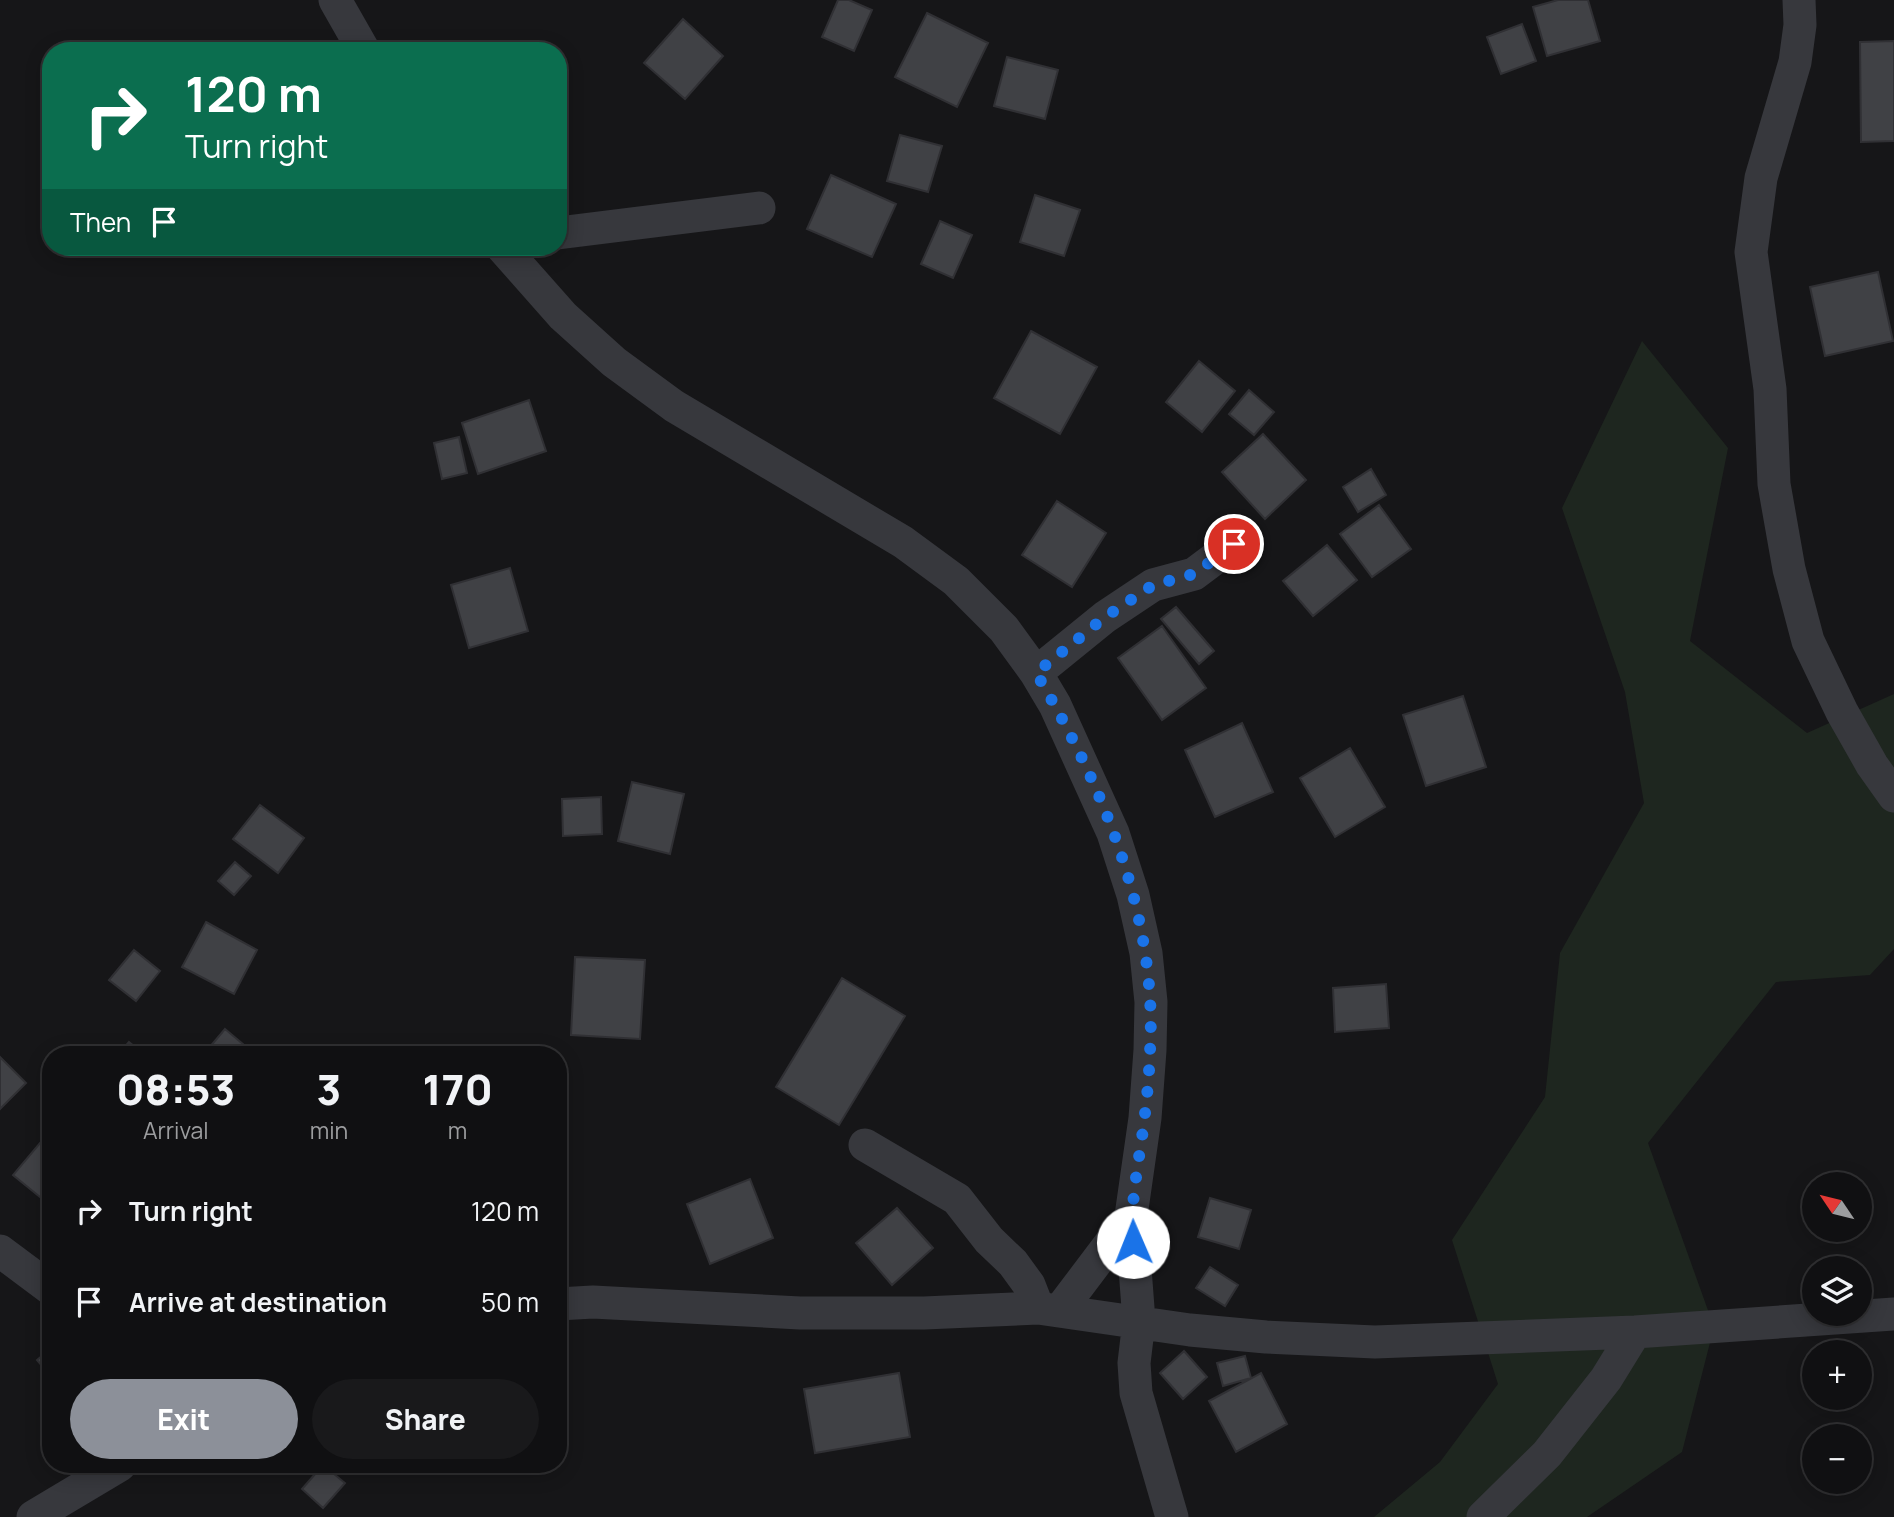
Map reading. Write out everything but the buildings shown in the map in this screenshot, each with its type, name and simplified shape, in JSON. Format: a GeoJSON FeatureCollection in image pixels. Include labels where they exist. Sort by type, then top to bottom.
{"type":"FeatureCollection","features":[{"type":"Feature","properties":{"kind":"street"},"geometry":{"type":"LineString","coordinates":[[335,0],[359,42]]}},
{"type":"Feature","properties":{"kind":"street"},"geometry":{"type":"LineString","coordinates":[[1799,0],[1800,25],[1795,62],[1761,178],[1751,252],[1770,389],[1774,484],[1789,569],[1808,641],[1842,712],[1872,765],[1894,796]]}},
{"type":"Feature","properties":{"kind":"street"},"geometry":{"type":"LineString","coordinates":[[567,232],[758,208]]}},
{"type":"Feature","properties":{"kind":"street"},"geometry":{"type":"LineString","coordinates":[[510,256],[563,316],[614,362],[674,406],[903,542],[956,581],[1004,629],[1055,705],[1113,833],[1133,895],[1146,953],[1151,1002],[1150,1050],[1145,1118],[1131,1216],[1139,1321],[1134,1363],[1136,1393],[1172,1517]]}},
{"type":"Feature","properties":{"kind":"street"},"geometry":{"type":"LineString","coordinates":[[1036,673],[1105,617],[1153,585],[1194,574],[1234,544]]}},
{"type":"Feature","properties":{"kind":"street"},"geometry":{"type":"LineString","coordinates":[[865,1145],[957,1199],[1049,1309]]}},
{"type":"Feature","properties":{"kind":"street"},"geometry":{"type":"LineString","coordinates":[[1049,1309],[1131,1216]]}},
{"type":"Feature","properties":{"kind":"street"},"geometry":{"type":"LineString","coordinates":[[0,1251],[42,1282]]}},
{"type":"Feature","properties":{"kind":"street"},"geometry":{"type":"LineString","coordinates":[[567,1303],[593,1302],[813,1313],[1049,1309],[1190,1330],[1376,1342],[1635,1332],[1894,1314]]}},
{"type":"Feature","properties":{"kind":"street"},"geometry":{"type":"LineString","coordinates":[[1483,1517],[1546,1454],[1606,1378],[1635,1332]]}},
{"type":"Feature","properties":{"kind":"street"},"geometry":{"type":"LineString","coordinates":[[33,1517],[107,1473]]}},
{"type":"Feature","properties":{"kind":"shaded area"},"geometry":{"type":"Polygon","coordinates":[[[1642,341],[1728,448],[1690,641],[1807,733],[1894,694],[1894,949],[1870,975],[1776,982],[1648,1143],[1714,1327],[1682,1452],[1587,1517],[1374,1517],[1440,1462],[1498,1384],[1452,1240],[1545,1097],[1560,953],[1644,803],[1625,692],[1562,508],[1642,341]]]}},
{"type":"Feature","properties":{"kind":"route"},"geometry":{"type":"LineString","coordinates":[[1133,1242],[1131,1216],[1145,1118],[1150,1050],[1151,1002],[1146,953],[1133,895],[1113,833],[1086,769],[1036,673],[1105,617],[1153,585],[1194,574],[1234,544]]}}]}
